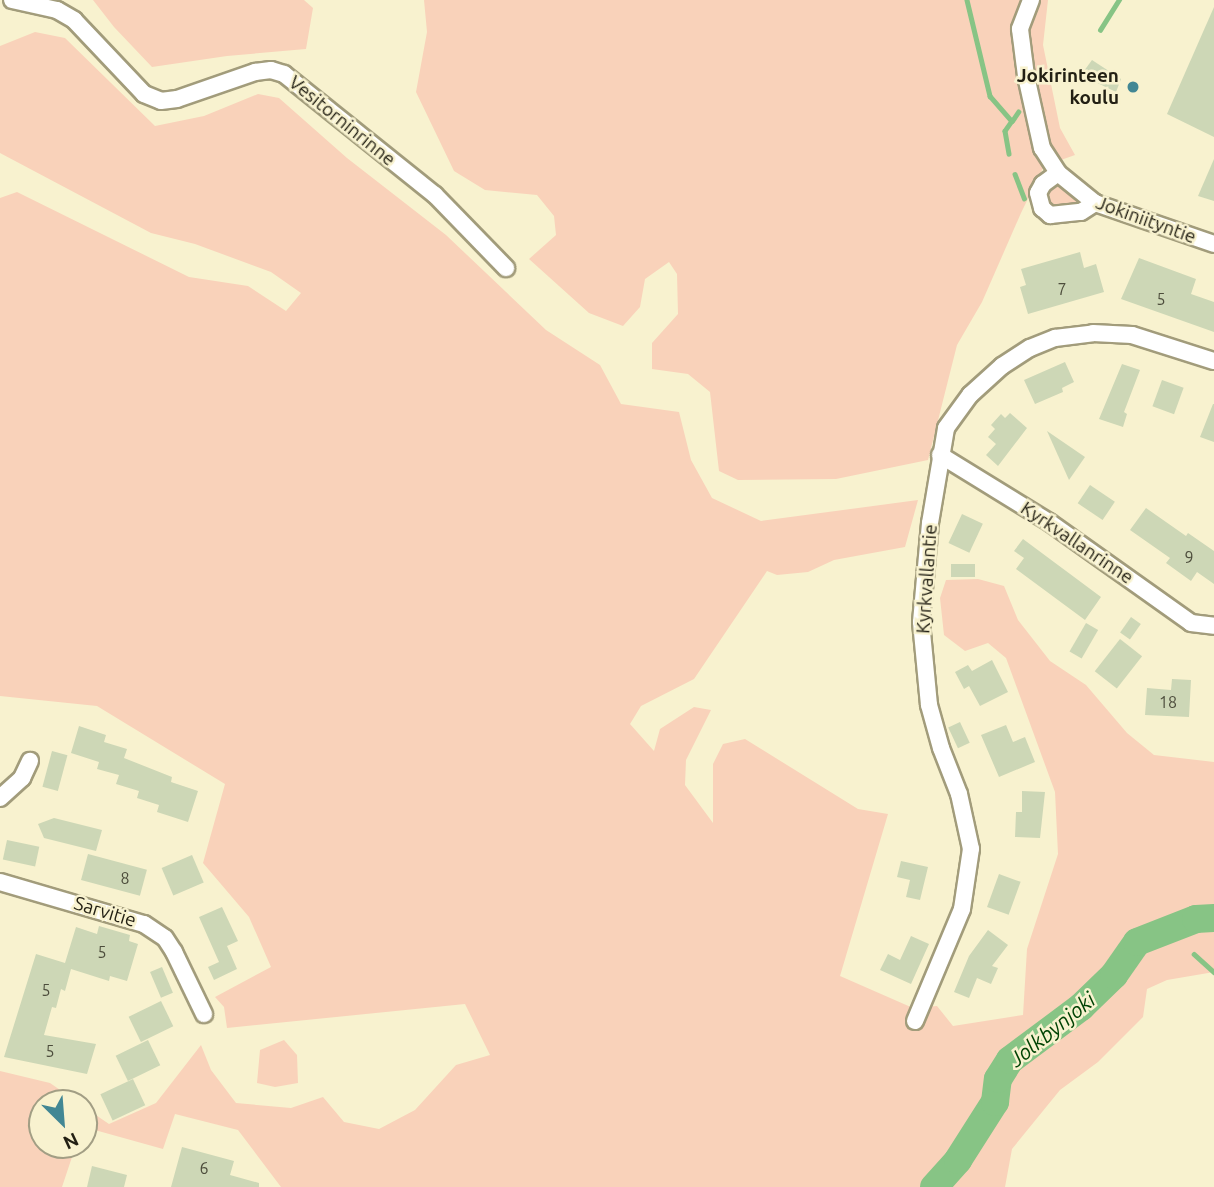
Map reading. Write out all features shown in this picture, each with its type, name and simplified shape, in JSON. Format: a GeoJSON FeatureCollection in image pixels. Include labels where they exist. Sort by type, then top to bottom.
{"type":"FeatureCollection","features":[{"type":"Feature","properties":{"kind":"street","name":"Vesitorninrinne"},"geometry":{"type":"LineString","coordinates":[[12,0],[57,10],[74,20],[145,94],[161,101],[177,99],[255,72],[271,70],[284,74],[435,195],[506,268]]}},
{"type":"Feature","properties":{"kind":"street","name":"Jokiniityntie"},"geometry":{"type":"LineString","coordinates":[[1031,0],[1020,29],[1026,76],[1042,148],[1058,173],[1095,203],[1214,244]]}},
{"type":"Feature","properties":{"kind":"street"},"geometry":{"type":"LineString","coordinates":[[1058,173],[1043,184],[1038,193],[1042,208],[1050,215],[1081,212],[1095,203]]}},
{"type":"Feature","properties":{"kind":"street","name":"Kyrkvallantie"},"geometry":{"type":"LineString","coordinates":[[915,1021],[962,909],[971,849],[964,808],[929,705],[921,622],[940,454],[946,428],[970,395],[1017,356],[1055,338],[1093,333],[1132,335],[1214,361]]}},
{"type":"Feature","properties":{"kind":"street","name":"Kyrkvallanrinne"},"geometry":{"type":"LineString","coordinates":[[940,454],[1049,522],[1191,623],[1214,626]]}},
{"type":"Feature","properties":{"kind":"street"},"geometry":{"type":"LineString","coordinates":[[0,797],[23,778],[30,761]]}},
{"type":"Feature","properties":{"kind":"street","name":"Sarvitie"},"geometry":{"type":"LineString","coordinates":[[0,881],[144,923],[165,938],[204,1014]]}},
{"type":"Feature","properties":{"kind":"shaded area"},"geometry":{"type":"Polygon","coordinates":[[[93,0],[304,0],[313,8],[306,49],[227,56],[152,67],[93,0]]]}},
{"type":"Feature","properties":{"kind":"shaded area"},"geometry":{"type":"Polygon","coordinates":[[[424,0],[1048,0],[1043,45],[1060,128],[1075,155],[1044,166],[982,302],[957,345],[928,460],[836,479],[738,480],[719,471],[710,392],[688,374],[652,369],[652,343],[678,314],[677,274],[669,262],[645,279],[640,307],[623,326],[589,313],[529,259],[556,235],[554,216],[537,195],[485,190],[454,171],[416,92],[427,32],[424,0]]]}},
{"type":"Feature","properties":{"kind":"shaded area"},"geometry":{"type":"Polygon","coordinates":[[[35,32],[65,38],[155,126],[204,116],[258,94],[279,98],[347,158],[446,235],[546,330],[600,365],[621,404],[679,412],[691,460],[712,498],[761,521],[918,500],[905,547],[834,560],[808,572],[777,575],[767,571],[694,679],[641,706],[630,724],[654,751],[660,729],[694,707],[711,710],[686,760],[685,785],[713,823],[713,764],[723,744],[745,739],[858,809],[888,814],[840,976],[913,1008],[937,1006],[953,1026],[1023,1015],[1027,949],[1058,854],[1055,792],[1006,658],[988,643],[965,651],[944,635],[940,598],[946,580],[978,579],[1004,586],[1018,620],[1050,661],[1086,685],[1127,733],[1154,755],[1214,762],[1214,972],[1167,980],[1147,989],[1143,1017],[1098,1062],[1060,1090],[1012,1149],[1005,1187],[281,1187],[238,1130],[175,1114],[163,1149],[98,1131],[98,1117],[109,1124],[156,1103],[201,1045],[211,1070],[236,1103],[291,1108],[323,1097],[344,1122],[379,1129],[415,1110],[456,1065],[490,1055],[465,1004],[227,1028],[224,1007],[215,997],[271,967],[249,917],[203,863],[225,784],[97,706],[0,696],[0,198],[17,192],[189,277],[248,286],[286,311],[301,293],[271,272],[195,244],[151,233],[0,153],[0,46],[35,32]]]}},
{"type":"Feature","properties":{"kind":"shaded area"},"geometry":{"type":"Polygon","coordinates":[[[1059,184],[1080,204],[1056,207],[1050,204],[1049,192],[1059,184]]]}},
{"type":"Feature","properties":{"kind":"shaded area"},"geometry":{"type":"Polygon","coordinates":[[[284,1040],[297,1055],[298,1083],[275,1087],[257,1083],[260,1050],[284,1040]]]}},
{"type":"Feature","properties":{"kind":"shaded area"},"geometry":{"type":"Polygon","coordinates":[[[0,1071],[50,1083],[59,1089],[28,1089],[28,1159],[71,1159],[62,1187],[0,1187],[0,1071]]]}},
{"type":"Feature","properties":{"kind":"building"},"geometry":{"type":"Polygon","coordinates":[[[1214,7],[1214,137],[1167,114],[1214,7]]]}},
{"type":"Feature","properties":{"kind":"building"},"geometry":{"type":"Polygon","coordinates":[[[1092,60],[1121,79],[1116,92],[1081,75],[1092,60]]]}},
{"type":"Feature","properties":{"kind":"building"},"geometry":{"type":"Polygon","coordinates":[[[1214,159],[1214,201],[1198,196],[1214,159]]]}},
{"type":"Feature","properties":{"kind":"building"},"geometry":{"type":"Polygon","coordinates":[[[1080,252],[1084,268],[1096,264],[1104,292],[1028,314],[1020,287],[1026,285],[1021,269],[1080,252]]]}},
{"type":"Feature","properties":{"kind":"building"},"geometry":{"type":"Polygon","coordinates":[[[1139,258],[1196,279],[1191,294],[1214,302],[1214,332],[1121,299],[1139,258]]]}},
{"type":"Feature","properties":{"kind":"building"},"geometry":{"type":"Polygon","coordinates":[[[1065,362],[1074,382],[1062,388],[1063,392],[1035,404],[1024,380],[1065,362]]]}},
{"type":"Feature","properties":{"kind":"building"},"geometry":{"type":"Polygon","coordinates":[[[1122,364],[1140,370],[1124,412],[1127,414],[1123,427],[1099,419],[1122,364]]]}},
{"type":"Feature","properties":{"kind":"building"},"geometry":{"type":"Polygon","coordinates":[[[1162,380],[1184,388],[1174,414],[1152,406],[1162,380]]]}},
{"type":"Feature","properties":{"kind":"building"},"geometry":{"type":"Polygon","coordinates":[[[1214,404],[1214,442],[1200,437],[1214,404]]]}},
{"type":"Feature","properties":{"kind":"building"},"geometry":{"type":"Polygon","coordinates":[[[1010,413],[1027,428],[998,466],[986,455],[996,444],[988,437],[995,429],[991,425],[1001,414],[1005,418],[1010,413]]]}},
{"type":"Feature","properties":{"kind":"building"},"geometry":{"type":"Polygon","coordinates":[[[1047,431],[1085,457],[1069,480],[1047,431]]]}},
{"type":"Feature","properties":{"kind":"building"},"geometry":{"type":"Polygon","coordinates":[[[1090,485],[1115,502],[1103,520],[1078,503],[1090,485]]]}},
{"type":"Feature","properties":{"kind":"building"},"geometry":{"type":"Polygon","coordinates":[[[1146,508],[1186,536],[1188,533],[1214,551],[1214,584],[1197,572],[1191,581],[1166,563],[1170,558],[1130,530],[1146,508]]]}},
{"type":"Feature","properties":{"kind":"building"},"geometry":{"type":"Polygon","coordinates":[[[962,514],[983,524],[969,553],[948,543],[962,514]]]}},
{"type":"Feature","properties":{"kind":"building"},"geometry":{"type":"Polygon","coordinates":[[[1023,539],[1101,597],[1085,620],[1016,569],[1024,558],[1014,551],[1023,539]]]}},
{"type":"Feature","properties":{"kind":"building"},"geometry":{"type":"Polygon","coordinates":[[[951,564],[975,564],[975,577],[951,577],[951,564]]]}},
{"type":"Feature","properties":{"kind":"building"},"geometry":{"type":"Polygon","coordinates":[[[1131,617],[1141,624],[1130,639],[1120,633],[1131,617]]]}},
{"type":"Feature","properties":{"kind":"building"},"geometry":{"type":"Polygon","coordinates":[[[1086,623],[1098,630],[1082,659],[1070,652],[1086,623]]]}},
{"type":"Feature","properties":{"kind":"building"},"geometry":{"type":"Polygon","coordinates":[[[1120,639],[1142,656],[1117,689],[1095,671],[1120,639]]]}},
{"type":"Feature","properties":{"kind":"building"},"geometry":{"type":"Polygon","coordinates":[[[992,660],[1008,692],[980,706],[969,686],[964,689],[955,672],[968,665],[972,671],[992,660]]]}},
{"type":"Feature","properties":{"kind":"building"},"geometry":{"type":"Polygon","coordinates":[[[1172,679],[1191,680],[1189,717],[1145,715],[1147,688],[1171,690],[1172,679]]]}},
{"type":"Feature","properties":{"kind":"building"},"geometry":{"type":"Polygon","coordinates":[[[960,722],[970,743],[958,748],[948,727],[960,722]]]}},
{"type":"Feature","properties":{"kind":"building"},"geometry":{"type":"Polygon","coordinates":[[[1006,725],[1013,742],[1025,737],[1035,762],[999,777],[981,735],[1006,725]]]}},
{"type":"Feature","properties":{"kind":"building"},"geometry":{"type":"Polygon","coordinates":[[[79,726],[106,735],[104,742],[127,749],[124,758],[172,777],[171,782],[198,791],[188,822],[157,812],[159,805],[137,798],[139,791],[116,784],[119,775],[97,769],[99,762],[71,753],[79,726]]]}},
{"type":"Feature","properties":{"kind":"building"},"geometry":{"type":"Polygon","coordinates":[[[52,751],[67,755],[58,791],[42,787],[52,751]]]}},
{"type":"Feature","properties":{"kind":"building"},"geometry":{"type":"Polygon","coordinates":[[[1022,791],[1045,792],[1040,838],[1015,837],[1016,812],[1022,812],[1022,791]]]}},
{"type":"Feature","properties":{"kind":"building"},"geometry":{"type":"Polygon","coordinates":[[[54,818],[102,830],[96,851],[44,838],[38,824],[54,818]]]}},
{"type":"Feature","properties":{"kind":"building"},"geometry":{"type":"Polygon","coordinates":[[[7,840],[39,847],[35,866],[3,860],[7,840]]]}},
{"type":"Feature","properties":{"kind":"building"},"geometry":{"type":"Polygon","coordinates":[[[88,854],[147,870],[140,896],[81,880],[88,854]]]}},
{"type":"Feature","properties":{"kind":"building"},"geometry":{"type":"Polygon","coordinates":[[[192,855],[204,883],[173,896],[162,868],[192,855]]]}},
{"type":"Feature","properties":{"kind":"building"},"geometry":{"type":"Polygon","coordinates":[[[901,861],[928,867],[920,900],[906,897],[910,880],[897,877],[901,861]]]}},
{"type":"Feature","properties":{"kind":"building"},"geometry":{"type":"Polygon","coordinates":[[[999,874],[1021,882],[1009,915],[987,907],[999,874]]]}},
{"type":"Feature","properties":{"kind":"building"},"geometry":{"type":"Polygon","coordinates":[[[222,907],[238,941],[227,946],[237,969],[214,980],[208,967],[219,962],[199,917],[222,907]]]}},
{"type":"Feature","properties":{"kind":"building"},"geometry":{"type":"Polygon","coordinates":[[[99,926],[130,935],[129,941],[138,944],[127,981],[110,976],[109,981],[71,969],[65,991],[61,989],[56,1008],[52,1007],[44,1035],[96,1044],[87,1074],[4,1057],[36,954],[65,963],[76,927],[97,934],[99,926]]]}},
{"type":"Feature","properties":{"kind":"building"},"geometry":{"type":"Polygon","coordinates":[[[988,930],[1008,945],[992,966],[998,968],[991,984],[977,978],[969,998],[954,992],[969,956],[988,930]]]}},
{"type":"Feature","properties":{"kind":"building"},"geometry":{"type":"Polygon","coordinates":[[[911,936],[929,944],[911,984],[880,970],[888,954],[900,960],[911,936]]]}},
{"type":"Feature","properties":{"kind":"building"},"geometry":{"type":"Polygon","coordinates":[[[162,967],[173,993],[161,998],[150,972],[162,967]]]}},
{"type":"Feature","properties":{"kind":"building"},"geometry":{"type":"Polygon","coordinates":[[[161,1001],[173,1026],[141,1042],[129,1017],[161,1001]]]}},
{"type":"Feature","properties":{"kind":"building"},"geometry":{"type":"Polygon","coordinates":[[[148,1040],[160,1065],[128,1081],[116,1056],[148,1040]]]}},
{"type":"Feature","properties":{"kind":"building"},"geometry":{"type":"Polygon","coordinates":[[[133,1079],[145,1105],[113,1120],[100,1094],[133,1079]]]}},
{"type":"Feature","properties":{"kind":"building"},"geometry":{"type":"Polygon","coordinates":[[[182,1147],[234,1161],[230,1175],[259,1183],[259,1187],[171,1187],[182,1147]]]}},
{"type":"Feature","properties":{"kind":"building"},"geometry":{"type":"Polygon","coordinates":[[[92,1166],[127,1175],[124,1187],[87,1187],[92,1166]]]}},
{"type":"Feature","properties":{"kind":"waterway"},"geometry":{"type":"LineString","coordinates":[[967,0],[990,96],[1012,121],[1005,131],[1009,154]]}},
{"type":"Feature","properties":{"kind":"waterway"},"geometry":{"type":"LineString","coordinates":[[1100,30],[1119,0]]}},
{"type":"Feature","properties":{"kind":"waterway"},"geometry":{"type":"LineString","coordinates":[[1012,121],[1018,112]]}},
{"type":"Feature","properties":{"kind":"waterway"},"geometry":{"type":"LineString","coordinates":[[1015,174],[1024,198]]}},
{"type":"Feature","properties":{"kind":"waterway","name":"Jolkbynjoki"},"geometry":{"type":"LineString","coordinates":[[934,1187],[958,1160],[995,1102],[998,1079],[1010,1060],[1081,1007],[1114,975],[1137,942],[1196,919],[1214,918]]}},
{"type":"Feature","properties":{"kind":"waterway"},"geometry":{"type":"LineString","coordinates":[[1194,954],[1214,972]]}},
{"type":"Feature","properties":{"kind":"place","name":"Jokirinteen koulu"},"geometry":{"type":"Point","coordinates":[1133,87]}}]}
